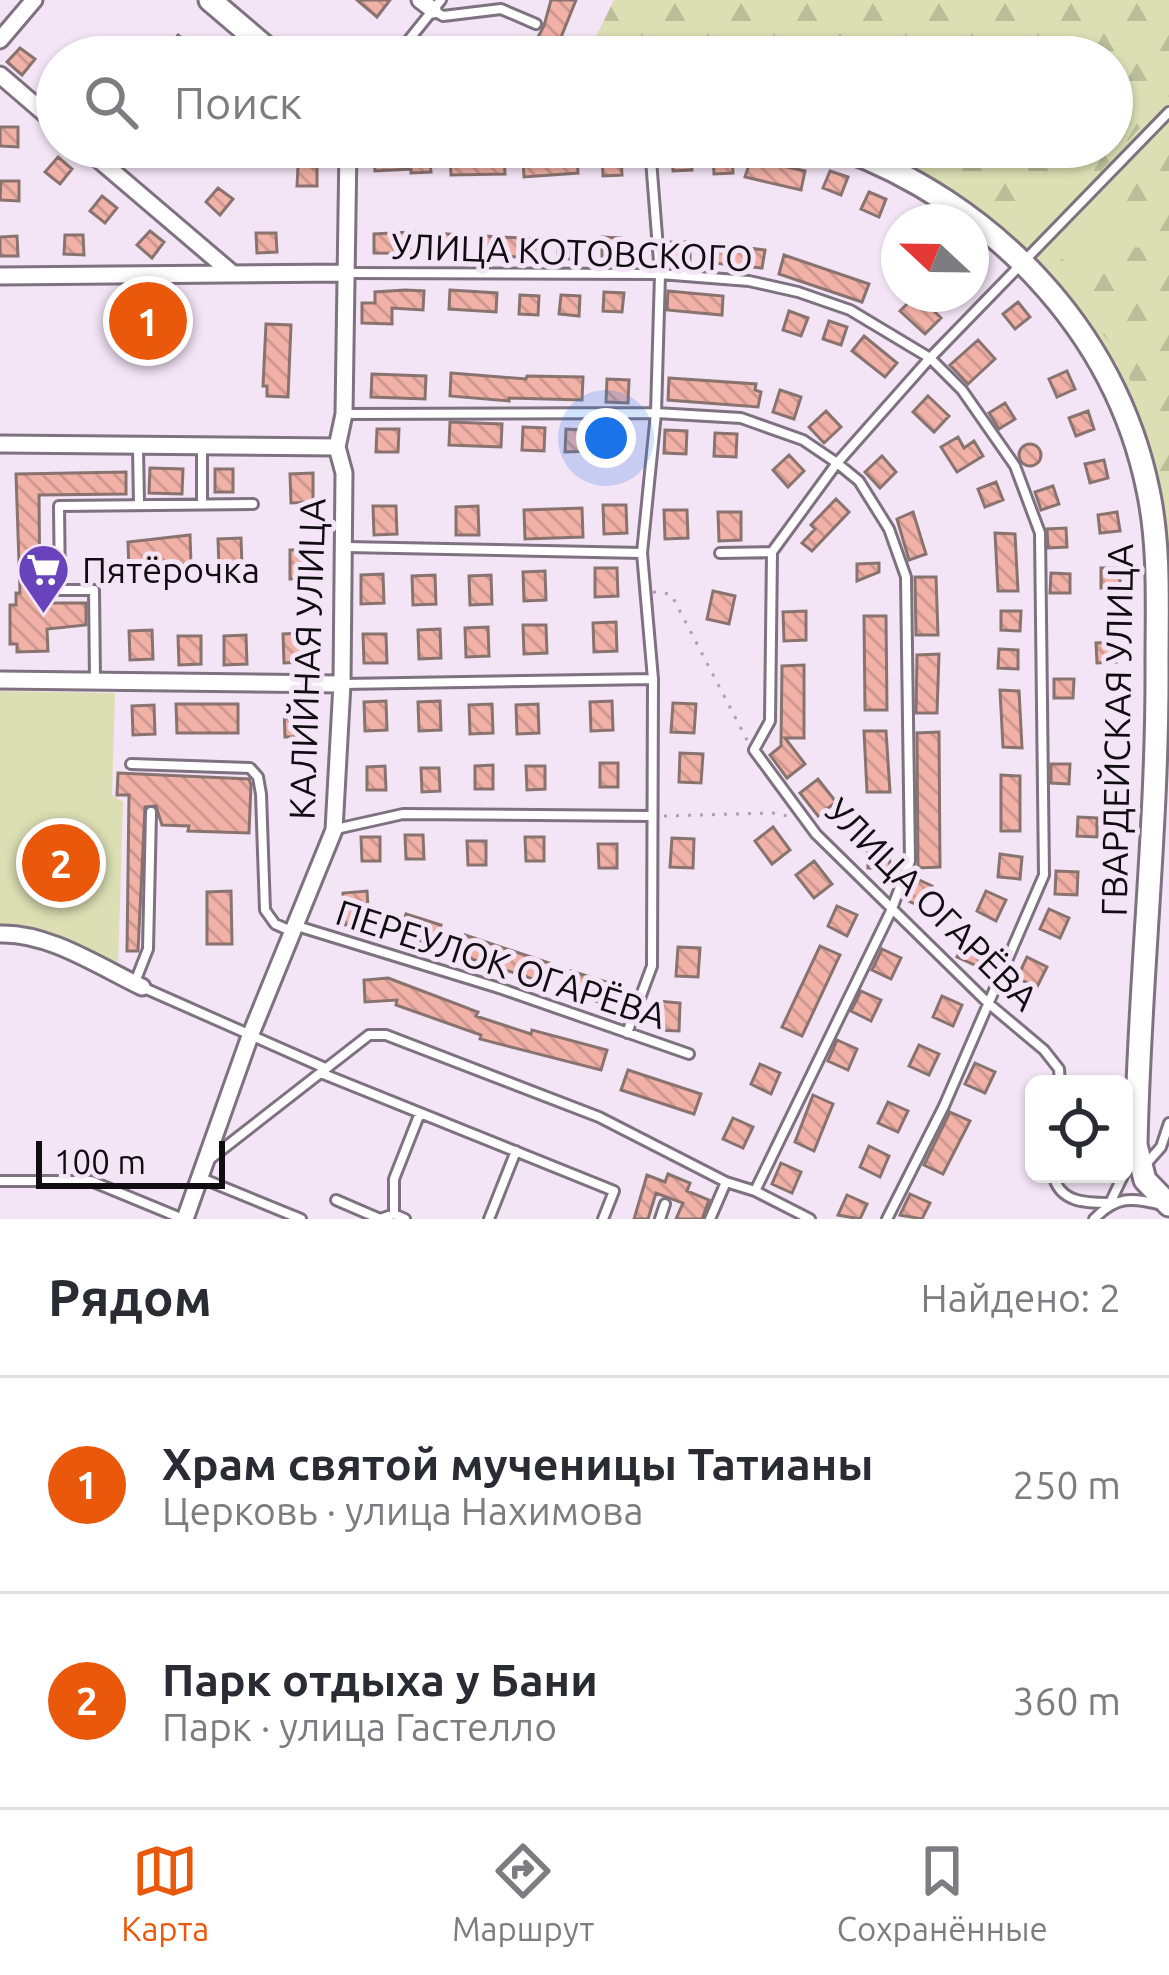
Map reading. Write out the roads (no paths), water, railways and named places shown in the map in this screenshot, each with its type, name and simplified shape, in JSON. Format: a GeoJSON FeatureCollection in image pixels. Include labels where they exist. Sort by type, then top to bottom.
{"type":"FeatureCollection","features":[{"type":"Feature","properties":{"kind":"main road"},"geometry":{"type":"LineString","coordinates":[[210,0],[252,36]]}},
{"type":"Feature","properties":{"kind":"main road","name":"ГВАРДЕЙСКАЯ УЛИЦА"},"geometry":{"type":"LineString","coordinates":[[887,168],[947,200],[1025,263],[1081,332],[1105,373],[1148,489],[1156,555],[1157,722],[1133,1113]]}},
{"type":"Feature","properties":{"kind":"main road","name":"ГВАРДЕЙСКАЯ УЛИЦА"},"geometry":{"type":"LineString","coordinates":[[1133,1150],[1141,1169]]}},
{"type":"Feature","properties":{"kind":"main road"},"geometry":{"type":"LineString","coordinates":[[1141,1169],[1169,1206]]}},
{"type":"Feature","properties":{"kind":"street"},"geometry":{"type":"LineString","coordinates":[[0,40],[34,0]]}},
{"type":"Feature","properties":{"kind":"street"},"geometry":{"type":"LineString","coordinates":[[0,75],[36,106]]}},
{"type":"Feature","properties":{"kind":"street"},"geometry":{"type":"LineString","coordinates":[[109,168],[233,274]]}},
{"type":"Feature","properties":{"kind":"street","name":"КАЛИЙНАЯ УЛИЦА"},"geometry":{"type":"LineString","coordinates":[[184,1219],[250,1036],[334,830],[345,547],[344,473],[337,447],[344,414],[348,168]]}},
{"type":"Feature","properties":{"kind":"street"},"geometry":{"type":"LineString","coordinates":[[0,276],[346,273]]}},
{"type":"Feature","properties":{"kind":"street"},"geometry":{"type":"LineString","coordinates":[[0,444],[337,447]]}},
{"type":"Feature","properties":{"kind":"street"},"geometry":{"type":"LineString","coordinates":[[0,680],[342,684]]}},
{"type":"Feature","properties":{"kind":"street"},"geometry":{"type":"LineString","coordinates":[[0,934],[46,942],[138,986]]}},
{"type":"Feature","properties":{"kind":"lane"},"geometry":{"type":"LineString","coordinates":[[409,36],[431,3],[443,16],[501,9],[536,24]]}},
{"type":"Feature","properties":{"kind":"lane"},"geometry":{"type":"LineString","coordinates":[[1133,150],[1169,112]]}},
{"type":"Feature","properties":{"kind":"lane"},"geometry":{"type":"LineString","coordinates":[[627,1033],[652,966],[653,679],[642,553],[656,413],[660,274],[652,168]]}},
{"type":"Feature","properties":{"kind":"lane"},"geometry":{"type":"LineString","coordinates":[[720,553],[772,552],[837,463],[931,358],[1116,168]]}},
{"type":"Feature","properties":{"kind":"lane","name":"УЛИЦА КОТОВСКОГО"},"geometry":{"type":"LineString","coordinates":[[346,273],[660,274],[749,281],[798,292],[850,310],[931,358],[962,390],[1015,466],[1040,533],[1044,875],[944,1106],[887,1219]]}},
{"type":"Feature","properties":{"kind":"lane"},"geometry":{"type":"LineString","coordinates":[[344,414],[656,413],[741,418],[803,440],[837,463],[859,482],[889,529],[906,577],[910,861],[891,911],[754,1192]]}},
{"type":"Feature","properties":{"kind":"lane"},"geometry":{"type":"LineString","coordinates":[[138,445],[139,505]]}},
{"type":"Feature","properties":{"kind":"lane"},"geometry":{"type":"LineString","coordinates":[[202,446],[202,504]]}},
{"type":"Feature","properties":{"kind":"lane"},"geometry":{"type":"LineString","coordinates":[[95,681],[94,590],[60,590],[59,506],[253,504]]}},
{"type":"Feature","properties":{"kind":"lane"},"geometry":{"type":"LineString","coordinates":[[345,547],[642,553]]}},
{"type":"Feature","properties":{"kind":"lane","name":"УЛИЦА ОГАРЁВА"},"geometry":{"type":"LineString","coordinates":[[772,552],[770,721],[754,750],[805,820],[891,911],[1044,1050],[1059,1075]]}},
{"type":"Feature","properties":{"kind":"lane"},"geometry":{"type":"LineString","coordinates":[[342,684],[653,679]]}},
{"type":"Feature","properties":{"kind":"lane","name":"ПЕРЕУЛОК ОГАРЁВА"},"geometry":{"type":"LineString","coordinates":[[131,764],[250,768],[262,794],[266,910],[275,924],[689,1054]]}},
{"type":"Feature","properties":{"kind":"lane"},"geometry":{"type":"LineString","coordinates":[[151,812],[148,950],[138,986],[420,1113],[614,1191],[603,1219]]}},
{"type":"Feature","properties":{"kind":"lane"},"geometry":{"type":"LineString","coordinates":[[334,830],[403,814],[651,816]]}},
{"type":"Feature","properties":{"kind":"lane"},"geometry":{"type":"LineString","coordinates":[[209,1160],[369,1035],[386,1035],[599,1117],[810,1219]]}},
{"type":"Feature","properties":{"kind":"lane"},"geometry":{"type":"LineString","coordinates":[[394,1214],[394,1178],[420,1113]]}},
{"type":"Feature","properties":{"kind":"lane"},"geometry":{"type":"LineString","coordinates":[[1141,1169],[1161,1147],[1169,1123]]}},
{"type":"Feature","properties":{"kind":"lane"},"geometry":{"type":"LineString","coordinates":[[489,1219],[516,1151]]}},
{"type":"Feature","properties":{"kind":"lane"},"geometry":{"type":"LineString","coordinates":[[201,1178],[301,1219]]}},
{"type":"Feature","properties":{"kind":"lane"},"geometry":{"type":"LineString","coordinates":[[0,1181],[91,1181],[184,1219]]}},
{"type":"Feature","properties":{"kind":"lane"},"geometry":{"type":"LineString","coordinates":[[710,1219],[726,1182]]}},
{"type":"Feature","properties":{"kind":"lane"},"geometry":{"type":"LineString","coordinates":[[1055,1183],[1082,1203],[1138,1199],[1169,1206]]}},
{"type":"Feature","properties":{"kind":"lane"},"geometry":{"type":"LineString","coordinates":[[1094,1219],[1110,1203],[1117,1183]]}},
{"type":"Feature","properties":{"kind":"lane"},"geometry":{"type":"LineString","coordinates":[[336,1200],[380,1219],[394,1214],[405,1219]]}},
{"type":"Feature","properties":{"kind":"lane"},"geometry":{"type":"LineString","coordinates":[[660,1219],[665,1204]]}},
{"type":"Feature","properties":{"kind":"place","name":"Храм святой мученицы Татианы"},"geometry":{"type":"Point","coordinates":[148,321]}},
{"type":"Feature","properties":{"kind":"place","name":"Пятёрочка"},"geometry":{"type":"Point","coordinates":[43,616]}},
{"type":"Feature","properties":{"kind":"place","name":"Парк отдыха у Бани"},"geometry":{"type":"Point","coordinates":[61,863]}}]}
